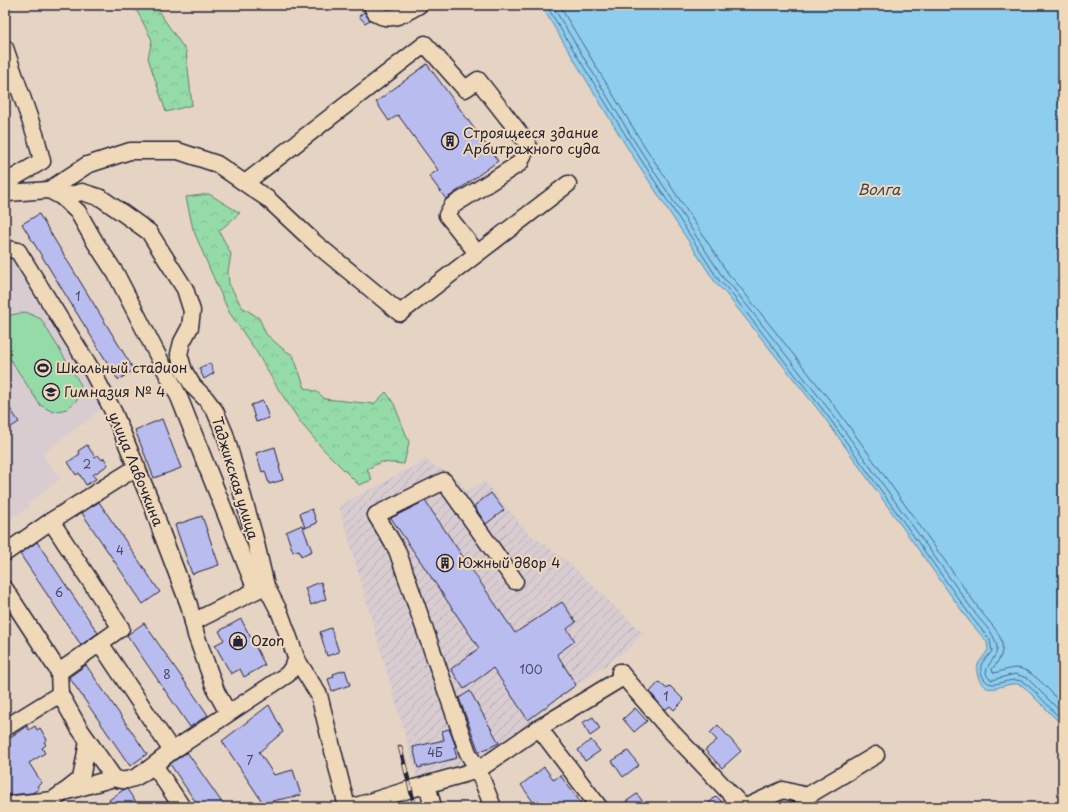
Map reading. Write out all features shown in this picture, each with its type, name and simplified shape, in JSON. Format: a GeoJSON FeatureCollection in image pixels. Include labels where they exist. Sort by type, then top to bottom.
{"type":"FeatureCollection","features":[{"type":"Feature","properties":{"kind":"street"},"geometry":{"type":"LineString","coordinates":[[371,5],[376,13],[388,18],[403,15],[419,5]]}},
{"type":"Feature","properties":{"kind":"street"},"geometry":{"type":"LineString","coordinates":[[245,183],[425,44],[465,89],[478,80],[528,144],[520,162],[452,206],[447,215],[478,253]]}},
{"type":"Feature","properties":{"kind":"street"},"geometry":{"type":"LineString","coordinates":[[5,48],[36,137],[42,161],[5,183]]}},
{"type":"Feature","properties":{"kind":"street"},"geometry":{"type":"LineString","coordinates":[[193,622],[261,588],[179,397],[116,274],[78,212],[55,194],[87,165],[130,151],[178,151],[217,164],[268,199],[315,243],[400,313],[568,184]]}},
{"type":"Feature","properties":{"kind":"street","name":"Таджикская улица"},"geometry":{"type":"LineString","coordinates":[[5,195],[8,193],[55,194],[82,192],[100,198],[149,232],[185,289],[192,311],[190,327],[182,342],[179,354],[187,376],[193,386],[215,411],[224,434],[254,535],[261,588],[280,613],[297,660],[318,695],[347,807]]}},
{"type":"Feature","properties":{"kind":"street","name":"улица Лавочкина"},"geometry":{"type":"LineString","coordinates":[[5,248],[18,251],[91,369],[114,413],[137,467],[189,605],[196,635],[216,691],[228,713]]}},
{"type":"Feature","properties":{"kind":"street"},"geometry":{"type":"LineString","coordinates":[[5,553],[51,521],[137,467]]}},
{"type":"Feature","properties":{"kind":"street"},"geometry":{"type":"LineString","coordinates":[[493,807],[478,770],[468,753],[397,550],[376,515],[444,481],[515,581]]}},
{"type":"Feature","properties":{"kind":"street"},"geometry":{"type":"LineString","coordinates":[[51,521],[121,628],[59,672]]}},
{"type":"Feature","properties":{"kind":"street"},"geometry":{"type":"LineString","coordinates":[[5,589],[59,672],[60,694],[79,728],[114,778],[121,781],[135,779],[172,751],[288,674],[297,660]]}},
{"type":"Feature","properties":{"kind":"street"},"geometry":{"type":"LineString","coordinates":[[100,643],[172,751]]}},
{"type":"Feature","properties":{"kind":"street"},"geometry":{"type":"LineString","coordinates":[[354,807],[478,770],[539,728],[620,679],[620,672],[668,728],[745,807],[783,790],[807,796],[876,755]]}},
{"type":"Feature","properties":{"kind":"street"},"geometry":{"type":"LineString","coordinates":[[5,728],[60,694]]}},
{"type":"Feature","properties":{"kind":"street"},"geometry":{"type":"LineString","coordinates":[[539,728],[599,807]]}},
{"type":"Feature","properties":{"kind":"street"},"geometry":{"type":"LineString","coordinates":[[5,805],[53,800],[81,779],[88,741]]}},
{"type":"Feature","properties":{"kind":"street"},"geometry":{"type":"LineString","coordinates":[[154,766],[182,807]]}},
{"type":"Feature","properties":{"kind":"street"},"geometry":{"type":"LineString","coordinates":[[64,792],[114,778]]}},
{"type":"Feature","properties":{"kind":"street"},"geometry":{"type":"LineString","coordinates":[[428,784],[433,807]]}},
{"type":"Feature","properties":{"kind":"shaded area","name":"Гимназия № 4"},"geometry":{"type":"Polygon","coordinates":[[[5,255],[15,256],[90,376],[103,408],[42,454],[60,479],[28,504],[29,507],[5,522],[5,255]]]}},
{"type":"Feature","properties":{"kind":"shaded area"},"geometry":{"type":"Polygon","coordinates":[[[425,460],[460,481],[466,492],[484,481],[527,532],[568,562],[643,633],[631,647],[539,712],[535,724],[488,756],[417,776],[339,506],[425,460]]]}},
{"type":"Feature","properties":{"kind":"green space"},"geometry":{"type":"Polygon","coordinates":[[[127,5],[154,5],[186,51],[192,105],[166,112],[148,58],[152,40],[137,11],[127,5]]]}},
{"type":"Feature","properties":{"kind":"green space"},"geometry":{"type":"Polygon","coordinates":[[[209,194],[240,213],[219,231],[231,254],[228,272],[229,284],[242,307],[259,318],[266,334],[284,350],[293,355],[305,388],[317,392],[325,399],[374,404],[386,392],[394,404],[409,442],[404,464],[381,462],[367,469],[372,480],[359,485],[323,449],[301,423],[277,387],[256,351],[229,312],[193,229],[186,197],[209,194]]]}},
{"type":"Feature","properties":{"kind":"green space","name":"Школьный стадион"},"geometry":{"type":"Polygon","coordinates":[[[26,312],[41,319],[81,385],[78,399],[67,409],[53,412],[40,405],[5,351],[5,321],[11,315],[26,312]]]}},
{"type":"Feature","properties":{"kind":"water","name":"Волга"},"geometry":{"type":"Polygon","coordinates":[[[541,5],[1063,5],[1063,726],[1023,686],[1009,684],[991,689],[987,688],[980,681],[977,668],[978,664],[988,650],[987,642],[970,622],[824,417],[723,290],[717,285],[625,144],[541,5]]]}},
{"type":"Feature","properties":{"kind":"building"},"geometry":{"type":"Polygon","coordinates":[[[364,12],[370,20],[365,23],[359,16],[364,12]]]}},
{"type":"Feature","properties":{"kind":"building","name":"Строящееся здание Арбитражного суда"},"geometry":{"type":"Polygon","coordinates":[[[427,64],[498,161],[446,199],[429,176],[438,170],[398,115],[389,121],[376,102],[427,64]]]}},
{"type":"Feature","properties":{"kind":"building"},"geometry":{"type":"Polygon","coordinates":[[[39,214],[134,370],[118,380],[22,224],[39,214]]]}},
{"type":"Feature","properties":{"kind":"building"},"geometry":{"type":"Polygon","coordinates":[[[210,363],[214,373],[204,379],[199,368],[210,363]]]}},
{"type":"Feature","properties":{"kind":"building"},"geometry":{"type":"Polygon","coordinates":[[[5,401],[19,422],[5,431],[5,401]]]}},
{"type":"Feature","properties":{"kind":"building"},"geometry":{"type":"Polygon","coordinates":[[[263,401],[269,418],[256,422],[251,405],[263,401]]]}},
{"type":"Feature","properties":{"kind":"building"},"geometry":{"type":"Polygon","coordinates":[[[162,419],[181,468],[154,478],[135,430],[162,419]]]}},
{"type":"Feature","properties":{"kind":"building"},"geometry":{"type":"Polygon","coordinates":[[[87,445],[95,457],[98,455],[102,460],[104,458],[108,465],[93,475],[96,479],[86,485],[79,473],[76,475],[68,462],[80,454],[78,451],[87,445]]]}},
{"type":"Feature","properties":{"kind":"building"},"geometry":{"type":"Polygon","coordinates":[[[275,447],[283,480],[269,484],[265,471],[262,472],[256,453],[275,447]]]}},
{"type":"Feature","properties":{"kind":"building"},"geometry":{"type":"Polygon","coordinates":[[[491,493],[504,510],[486,524],[474,506],[491,493]]]}},
{"type":"Feature","properties":{"kind":"building"},"geometry":{"type":"Polygon","coordinates":[[[425,501],[515,633],[562,602],[576,622],[567,629],[575,641],[557,654],[576,685],[528,720],[493,668],[464,689],[451,669],[479,648],[391,518],[425,501]]]}},
{"type":"Feature","properties":{"kind":"building"},"geometry":{"type":"Polygon","coordinates":[[[99,502],[160,592],[143,604],[82,513],[99,502]]]}},
{"type":"Feature","properties":{"kind":"building"},"geometry":{"type":"Polygon","coordinates":[[[312,509],[317,523],[305,528],[300,513],[312,509]]]}},
{"type":"Feature","properties":{"kind":"building"},"geometry":{"type":"Polygon","coordinates":[[[202,516],[219,565],[192,574],[175,525],[202,516]]]}},
{"type":"Feature","properties":{"kind":"building"},"geometry":{"type":"Polygon","coordinates":[[[302,525],[312,551],[301,556],[299,550],[293,552],[286,532],[302,525]]]}},
{"type":"Feature","properties":{"kind":"building"},"geometry":{"type":"Polygon","coordinates":[[[37,542],[98,633],[81,645],[20,554],[37,542]]]}},
{"type":"Feature","properties":{"kind":"building"},"geometry":{"type":"Polygon","coordinates":[[[321,582],[326,599],[311,605],[305,588],[321,582]]]}},
{"type":"Feature","properties":{"kind":"building"},"geometry":{"type":"Polygon","coordinates":[[[241,619],[265,665],[244,677],[240,669],[231,674],[215,645],[224,640],[219,631],[241,619]]]}},
{"type":"Feature","properties":{"kind":"building"},"geometry":{"type":"Polygon","coordinates":[[[144,623],[208,715],[190,727],[127,635],[144,623]]]}},
{"type":"Feature","properties":{"kind":"building"},"geometry":{"type":"Polygon","coordinates":[[[331,628],[339,652],[327,656],[320,632],[331,628]]]}},
{"type":"Feature","properties":{"kind":"building"},"geometry":{"type":"Polygon","coordinates":[[[86,665],[147,754],[130,766],[69,677],[86,665]]]}},
{"type":"Feature","properties":{"kind":"building"},"geometry":{"type":"Polygon","coordinates":[[[345,670],[350,685],[332,691],[328,679],[334,677],[333,674],[345,670]]]}},
{"type":"Feature","properties":{"kind":"building"},"geometry":{"type":"Polygon","coordinates":[[[659,682],[667,689],[670,686],[684,700],[674,710],[670,706],[666,709],[663,708],[650,692],[659,682]]]}},
{"type":"Feature","properties":{"kind":"building"},"geometry":{"type":"Polygon","coordinates":[[[470,691],[499,743],[479,752],[459,698],[470,691]]]}},
{"type":"Feature","properties":{"kind":"building"},"geometry":{"type":"Polygon","coordinates":[[[269,705],[283,732],[259,752],[274,775],[293,770],[301,795],[263,803],[222,741],[269,705]]]}},
{"type":"Feature","properties":{"kind":"building"},"geometry":{"type":"Polygon","coordinates":[[[635,708],[647,721],[634,732],[623,719],[635,708]]]}},
{"type":"Feature","properties":{"kind":"building"},"geometry":{"type":"Polygon","coordinates":[[[593,717],[600,729],[590,736],[582,723],[593,717]]]}},
{"type":"Feature","properties":{"kind":"building"},"geometry":{"type":"Polygon","coordinates":[[[718,725],[741,751],[722,768],[705,750],[717,740],[710,733],[718,725]]]}},
{"type":"Feature","properties":{"kind":"building"},"geometry":{"type":"Polygon","coordinates":[[[27,726],[29,730],[35,726],[37,730],[40,728],[47,740],[44,742],[46,745],[42,748],[45,753],[29,763],[42,783],[37,786],[39,789],[32,793],[9,795],[5,789],[5,748],[10,745],[6,740],[27,726]]]}},
{"type":"Feature","properties":{"kind":"building"},"geometry":{"type":"Polygon","coordinates":[[[449,729],[456,747],[454,747],[457,758],[418,768],[413,747],[444,740],[442,731],[449,729]]]}},
{"type":"Feature","properties":{"kind":"building"},"geometry":{"type":"Polygon","coordinates":[[[591,740],[600,751],[585,761],[578,750],[591,740]]]}},
{"type":"Feature","properties":{"kind":"building"},"geometry":{"type":"Polygon","coordinates":[[[628,751],[639,765],[623,777],[612,761],[628,751]]]}},
{"type":"Feature","properties":{"kind":"building"},"geometry":{"type":"Polygon","coordinates":[[[187,752],[225,807],[199,807],[170,764],[187,752]]]}},
{"type":"Feature","properties":{"kind":"building"},"geometry":{"type":"Polygon","coordinates":[[[544,767],[554,780],[560,775],[584,807],[537,807],[521,785],[544,767]]]}},
{"type":"Feature","properties":{"kind":"building"},"geometry":{"type":"Polygon","coordinates":[[[127,789],[139,807],[114,807],[109,800],[123,790],[127,789]]]}},
{"type":"Feature","properties":{"kind":"building"},"geometry":{"type":"Polygon","coordinates":[[[637,794],[647,807],[618,807],[637,794]]]}},
{"type":"Feature","properties":{"kind":"building"},"geometry":{"type":"Polygon","coordinates":[[[716,796],[727,807],[705,807],[716,796]]]}},
{"type":"Feature","properties":{"kind":"railway"},"geometry":{"type":"LineString","coordinates":[[400,747],[415,807]]}},
{"type":"Feature","properties":{"kind":"place","name":"Строящееся здание Арбитражного суда"},"geometry":{"type":"Point","coordinates":[450,141]}},
{"type":"Feature","properties":{"kind":"place","name":"Школьный стадион"},"geometry":{"type":"Point","coordinates":[43,368]}},
{"type":"Feature","properties":{"kind":"place","name":"Гимназия № 4"},"geometry":{"type":"Point","coordinates":[51,392]}},
{"type":"Feature","properties":{"kind":"place","name":"Южный двор 4"},"geometry":{"type":"Point","coordinates":[445,563]}},
{"type":"Feature","properties":{"kind":"place","name":"Ozon"},"geometry":{"type":"Point","coordinates":[238,641]}}]}
